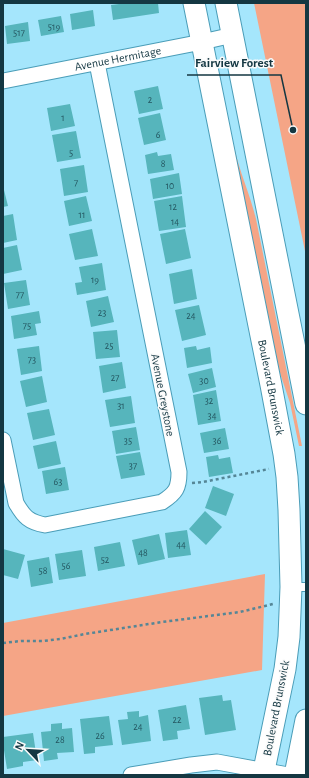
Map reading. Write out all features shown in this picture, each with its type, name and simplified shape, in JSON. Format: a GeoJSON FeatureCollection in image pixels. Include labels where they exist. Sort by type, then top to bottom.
{"type":"FeatureCollection","features":[{"type":"Feature","properties":{"kind":"street","name":"Boulevard Brunswick"},"geometry":{"type":"LineString","coordinates":[[194,3],[271,385],[284,454],[288,492],[296,591],[284,669],[264,773]]}},
{"type":"Feature","properties":{"kind":"street"},"geometry":{"type":"LineString","coordinates":[[226,3],[306,404]]}},
{"type":"Feature","properties":{"kind":"street","name":"Avenue Hermitage"},"geometry":{"type":"LineString","coordinates":[[3,81],[233,35]]}},
{"type":"Feature","properties":{"kind":"street","name":"Avenue Greystone"},"geometry":{"type":"LineString","coordinates":[[3,440],[16,503],[21,512],[28,519],[36,523],[45,525],[162,502],[170,497],[176,490],[179,482],[174,448],[97,63]]}},
{"type":"Feature","properties":{"kind":"street"},"geometry":{"type":"LineString","coordinates":[[295,775],[306,720]]}},
{"type":"Feature","properties":{"kind":"street"},"geometry":{"type":"LineString","coordinates":[[131,775],[213,762],[224,762],[264,773],[288,775]]}},
{"type":"Feature","properties":{"kind":"path"},"geometry":{"type":"LineString","coordinates":[[189,483],[203,482],[272,468]]}},
{"type":"Feature","properties":{"kind":"path"},"geometry":{"type":"LineString","coordinates":[[3,643],[60,639],[162,622],[240,612],[296,591]]}},
{"type":"Feature","properties":{"kind":"shaded area"},"geometry":{"type":"Polygon","coordinates":[[[254,3],[306,3],[306,256],[254,3]]]}},
{"type":"Feature","properties":{"kind":"shaded area"},"geometry":{"type":"Polygon","coordinates":[[[232,146],[234,146],[256,219],[302,446],[299,446],[290,403],[278,367],[232,146]]]}},
{"type":"Feature","properties":{"kind":"shaded area"},"geometry":{"type":"Polygon","coordinates":[[[265,574],[262,670],[3,716],[3,623],[265,574]]]}},
{"type":"Feature","properties":{"kind":"building"},"geometry":{"type":"Polygon","coordinates":[[[127,3],[158,3],[159,13],[113,20],[111,5],[127,3]]]}},
{"type":"Feature","properties":{"kind":"building"},"geometry":{"type":"Polygon","coordinates":[[[93,10],[95,26],[72,30],[70,14],[93,10]]]}},
{"type":"Feature","properties":{"kind":"building"},"geometry":{"type":"Polygon","coordinates":[[[61,16],[64,32],[41,36],[38,20],[61,16]]]}},
{"type":"Feature","properties":{"kind":"building"},"geometry":{"type":"Polygon","coordinates":[[[28,22],[30,41],[7,44],[5,26],[28,22]]]}},
{"type":"Feature","properties":{"kind":"building"},"geometry":{"type":"Polygon","coordinates":[[[158,86],[163,109],[139,114],[134,91],[158,86]]]}},
{"type":"Feature","properties":{"kind":"building"},"geometry":{"type":"Polygon","coordinates":[[[70,104],[75,126],[51,131],[47,108],[70,104]]]}},
{"type":"Feature","properties":{"kind":"building"},"geometry":{"type":"Polygon","coordinates":[[[160,113],[166,140],[144,145],[138,118],[160,113]]]}},
{"type":"Feature","properties":{"kind":"building"},"geometry":{"type":"Polygon","coordinates":[[[76,131],[81,158],[57,162],[52,135],[76,131]]]}},
{"type":"Feature","properties":{"kind":"building"},"geometry":{"type":"Polygon","coordinates":[[[157,152],[158,156],[171,154],[174,170],[148,174],[145,155],[157,152]]]}},
{"type":"Feature","properties":{"kind":"building"},"geometry":{"type":"Polygon","coordinates":[[[84,165],[88,192],[64,196],[60,169],[84,165]]]}},
{"type":"Feature","properties":{"kind":"building"},"geometry":{"type":"Polygon","coordinates":[[[179,173],[182,194],[153,199],[150,179],[179,173]]]}},
{"type":"Feature","properties":{"kind":"building"},"geometry":{"type":"Polygon","coordinates":[[[3,186],[8,206],[3,207],[3,186]]]}},
{"type":"Feature","properties":{"kind":"building"},"geometry":{"type":"Polygon","coordinates":[[[86,196],[92,221],[69,226],[64,201],[86,196]]]}},
{"type":"Feature","properties":{"kind":"building"},"geometry":{"type":"Polygon","coordinates":[[[182,196],[186,227],[159,231],[154,201],[182,196]]]}},
{"type":"Feature","properties":{"kind":"building"},"geometry":{"type":"Polygon","coordinates":[[[13,214],[17,240],[3,243],[3,216],[13,214]]]}},
{"type":"Feature","properties":{"kind":"building"},"geometry":{"type":"Polygon","coordinates":[[[92,229],[98,256],[75,260],[69,234],[92,229]]]}},
{"type":"Feature","properties":{"kind":"building"},"geometry":{"type":"Polygon","coordinates":[[[185,229],[191,258],[166,264],[160,234],[185,229]]]}},
{"type":"Feature","properties":{"kind":"building"},"geometry":{"type":"Polygon","coordinates":[[[17,245],[22,270],[3,274],[3,248],[17,245]]]}},
{"type":"Feature","properties":{"kind":"building"},"geometry":{"type":"Polygon","coordinates":[[[102,263],[106,290],[77,295],[75,283],[82,282],[79,267],[102,263]]]}},
{"type":"Feature","properties":{"kind":"building"},"geometry":{"type":"Polygon","coordinates":[[[192,269],[197,299],[174,304],[169,274],[192,269]]]}},
{"type":"Feature","properties":{"kind":"building"},"geometry":{"type":"Polygon","coordinates":[[[26,280],[30,305],[8,309],[4,283],[26,280]]]}},
{"type":"Feature","properties":{"kind":"building"},"geometry":{"type":"Polygon","coordinates":[[[108,296],[114,322],[91,327],[86,301],[108,296]]]}},
{"type":"Feature","properties":{"kind":"building"},"geometry":{"type":"Polygon","coordinates":[[[199,305],[206,335],[182,341],[175,310],[199,305]]]}},
{"type":"Feature","properties":{"kind":"building"},"geometry":{"type":"Polygon","coordinates":[[[39,311],[41,323],[35,324],[37,335],[14,339],[11,316],[39,311]]]}},
{"type":"Feature","properties":{"kind":"building"},"geometry":{"type":"Polygon","coordinates":[[[117,330],[120,357],[96,359],[93,332],[117,330]]]}},
{"type":"Feature","properties":{"kind":"building"},"geometry":{"type":"Polygon","coordinates":[[[39,346],[42,371],[21,375],[17,349],[39,346]]]}},
{"type":"Feature","properties":{"kind":"building"},"geometry":{"type":"Polygon","coordinates":[[[196,346],[197,350],[210,347],[212,363],[187,368],[184,348],[196,346]]]}},
{"type":"Feature","properties":{"kind":"building"},"geometry":{"type":"Polygon","coordinates":[[[122,362],[126,388],[103,393],[99,366],[122,362]]]}},
{"type":"Feature","properties":{"kind":"building"},"geometry":{"type":"Polygon","coordinates":[[[212,368],[216,387],[193,393],[188,374],[212,368]]]}},
{"type":"Feature","properties":{"kind":"building"},"geometry":{"type":"Polygon","coordinates":[[[42,376],[47,402],[26,407],[20,381],[42,376]]]}},
{"type":"Feature","properties":{"kind":"building"},"geometry":{"type":"Polygon","coordinates":[[[216,390],[221,421],[198,425],[193,395],[216,390]]]}},
{"type":"Feature","properties":{"kind":"building"},"geometry":{"type":"Polygon","coordinates":[[[131,396],[135,423],[110,427],[105,400],[131,396]]]}},
{"type":"Feature","properties":{"kind":"building"},"geometry":{"type":"Polygon","coordinates":[[[49,409],[55,435],[33,440],[27,413],[49,409]]]}},
{"type":"Feature","properties":{"kind":"building"},"geometry":{"type":"Polygon","coordinates":[[[136,427],[140,450],[116,454],[112,431],[136,427]]]}},
{"type":"Feature","properties":{"kind":"building"},"geometry":{"type":"Polygon","coordinates":[[[225,428],[229,449],[204,453],[200,433],[225,428]]]}},
{"type":"Feature","properties":{"kind":"building"},"geometry":{"type":"Polygon","coordinates":[[[56,441],[61,464],[38,469],[33,446],[56,441]]]}},
{"type":"Feature","properties":{"kind":"building"},"geometry":{"type":"Polygon","coordinates":[[[140,452],[145,475],[121,479],[116,456],[140,452]]]}},
{"type":"Feature","properties":{"kind":"building"},"geometry":{"type":"Polygon","coordinates":[[[218,455],[219,459],[230,457],[233,473],[209,477],[206,457],[218,455]]]}},
{"type":"Feature","properties":{"kind":"building"},"geometry":{"type":"Polygon","coordinates":[[[65,467],[69,490],[46,494],[42,471],[65,467]]]}},
{"type":"Feature","properties":{"kind":"building"},"geometry":{"type":"Polygon","coordinates":[[[213,486],[234,494],[226,516],[205,508],[213,486]]]}},
{"type":"Feature","properties":{"kind":"building"},"geometry":{"type":"Polygon","coordinates":[[[205,511],[222,527],[206,545],[189,529],[205,511]]]}},
{"type":"Feature","properties":{"kind":"building"},"geometry":{"type":"Polygon","coordinates":[[[187,530],[191,555],[168,558],[165,533],[187,530]]]}},
{"type":"Feature","properties":{"kind":"building"},"geometry":{"type":"Polygon","coordinates":[[[159,534],[165,559],[138,565],[132,540],[159,534]]]}},
{"type":"Feature","properties":{"kind":"building"},"geometry":{"type":"Polygon","coordinates":[[[120,542],[125,566],[98,571],[94,547],[120,542]]]}},
{"type":"Feature","properties":{"kind":"building"},"geometry":{"type":"Polygon","coordinates":[[[3,549],[25,555],[18,579],[3,575],[3,549]]]}},
{"type":"Feature","properties":{"kind":"building"},"geometry":{"type":"Polygon","coordinates":[[[82,550],[86,576],[59,580],[55,554],[82,550]]]}},
{"type":"Feature","properties":{"kind":"building"},"geometry":{"type":"Polygon","coordinates":[[[49,557],[53,583],[31,587],[27,561],[49,557]]]}},
{"type":"Feature","properties":{"kind":"building"},"geometry":{"type":"Polygon","coordinates":[[[222,695],[223,701],[231,700],[236,730],[205,735],[199,698],[222,695]]]}},
{"type":"Feature","properties":{"kind":"building"},"geometry":{"type":"Polygon","coordinates":[[[186,705],[190,729],[177,731],[178,739],[163,741],[158,710],[186,705]]]}},
{"type":"Feature","properties":{"kind":"building"},"geometry":{"type":"Polygon","coordinates":[[[139,711],[139,717],[148,715],[151,741],[122,745],[118,720],[128,719],[127,712],[139,711]]]}},
{"type":"Feature","properties":{"kind":"building"},"geometry":{"type":"Polygon","coordinates":[[[109,716],[113,745],[95,747],[95,753],[84,754],[80,719],[109,716]]]}},
{"type":"Feature","properties":{"kind":"building"},"geometry":{"type":"Polygon","coordinates":[[[62,723],[62,729],[72,728],[74,752],[57,753],[58,759],[44,761],[41,732],[51,731],[51,724],[62,723]]]}},
{"type":"Feature","properties":{"kind":"building"},"geometry":{"type":"Polygon","coordinates":[[[33,733],[37,760],[23,762],[23,766],[7,769],[3,737],[33,733]]]}},
{"type":"Feature","properties":{"kind":"place","name":"Fairview Forest"},"geometry":{"type":"Point","coordinates":[293,130]}}]}
